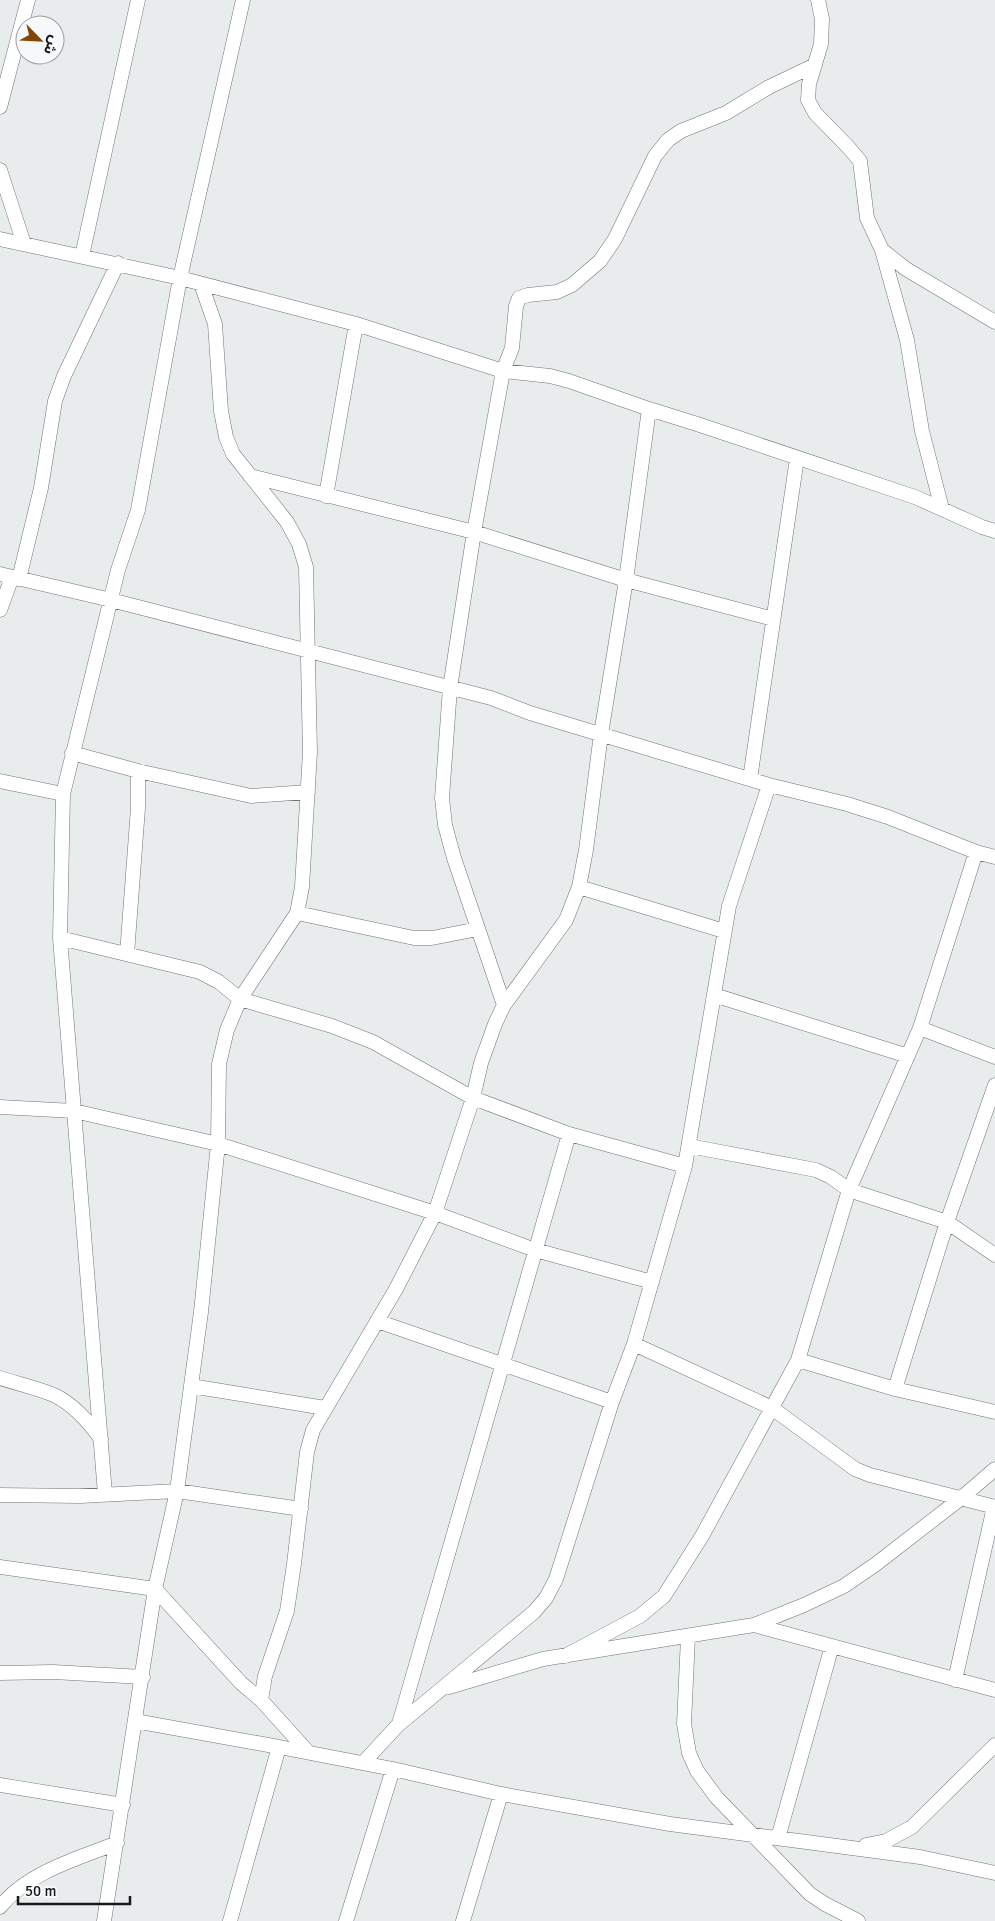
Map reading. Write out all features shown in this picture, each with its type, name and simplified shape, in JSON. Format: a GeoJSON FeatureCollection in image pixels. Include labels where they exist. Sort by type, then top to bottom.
{"type":"FeatureCollection","features":[{"type":"Feature","properties":{"kind":"street"},"geometry":{"type":"LineString","coordinates":[[0,107],[28,0]]}},
{"type":"Feature","properties":{"kind":"street"},"geometry":{"type":"LineString","coordinates":[[82,256],[138,0]]}},
{"type":"Feature","properties":{"kind":"street"},"geometry":{"type":"LineString","coordinates":[[105,1494],[102,1440],[90,1329],[60,938],[63,794],[118,570],[138,510],[180,278],[243,0]]}},
{"type":"Feature","properties":{"kind":"street"},"geometry":{"type":"LineString","coordinates":[[818,0],[822,19],[821,44],[809,84],[808,100],[815,113],[860,162],[867,218],[882,250],[907,340],[922,431],[942,509]]}},
{"type":"Feature","properties":{"kind":"street"},"geometry":{"type":"LineString","coordinates":[[504,1005],[454,858],[445,825],[442,798],[450,688],[474,532],[503,371],[512,348],[516,306],[519,298],[528,295],[557,292],[572,285],[600,261],[615,239],[655,156],[668,140],[681,131],[726,113],[769,87],[815,65]]}},
{"type":"Feature","properties":{"kind":"street"},"geometry":{"type":"LineString","coordinates":[[0,170],[24,244]]}},
{"type":"Feature","properties":{"kind":"street"},"geometry":{"type":"LineString","coordinates":[[1,241],[24,244],[180,278],[356,324],[503,371],[560,378],[915,497],[995,530]]}},
{"type":"Feature","properties":{"kind":"street"},"geometry":{"type":"LineString","coordinates":[[882,250],[906,269],[995,322]]}},
{"type":"Feature","properties":{"kind":"street"},"geometry":{"type":"LineString","coordinates":[[0,610],[41,488],[55,401],[64,376],[118,264]]}},
{"type":"Feature","properties":{"kind":"street"},"geometry":{"type":"LineString","coordinates":[[104,1921],[155,1589],[176,1491],[191,1386],[201,1312],[218,1144],[220,1064],[227,1030],[240,1000],[296,913],[302,887],[308,792],[310,752],[306,567],[299,544],[288,522],[233,454],[226,437],[221,411],[214,324],[201,284]]}},
{"type":"Feature","properties":{"kind":"street"},"geometry":{"type":"LineString","coordinates":[[326,496],[356,324]]}},
{"type":"Feature","properties":{"kind":"street"},"geometry":{"type":"LineString","coordinates":[[261,1700],[265,1676],[287,1611],[307,1452],[313,1430],[412,1259],[435,1213],[473,1098],[481,1063],[504,1005],[566,920],[579,887],[626,580],[649,409]]}},
{"type":"Feature","properties":{"kind":"street"},"geometry":{"type":"LineString","coordinates":[[750,779],[797,458]]}},
{"type":"Feature","properties":{"kind":"street"},"geometry":{"type":"LineString","coordinates":[[250,476],[474,532],[626,580],[773,619]]}},
{"type":"Feature","properties":{"kind":"street"},"geometry":{"type":"LineString","coordinates":[[10,577],[111,600],[491,698],[530,713],[769,785],[874,812],[976,852],[995,856]]}},
{"type":"Feature","properties":{"kind":"street"},"geometry":{"type":"LineString","coordinates":[[72,753],[138,771],[251,796],[308,792]]}},
{"type":"Feature","properties":{"kind":"street"},"geometry":{"type":"LineString","coordinates":[[127,954],[138,808],[138,771]]}},
{"type":"Feature","properties":{"kind":"street"},"geometry":{"type":"LineString","coordinates":[[0,781],[63,794]]}},
{"type":"Feature","properties":{"kind":"street"},"geometry":{"type":"LineString","coordinates":[[363,1764],[398,1725],[534,1612],[546,1598],[556,1579],[612,1402],[634,1344],[685,1166],[729,906],[769,785]]}},
{"type":"Feature","properties":{"kind":"street"},"geometry":{"type":"LineString","coordinates":[[565,1656],[640,1616],[664,1596],[702,1536],[798,1360],[849,1190],[920,1028],[976,852]]}},
{"type":"Feature","properties":{"kind":"street"},"geometry":{"type":"LineString","coordinates":[[579,887],[724,931]]}},
{"type":"Feature","properties":{"kind":"street"},"geometry":{"type":"LineString","coordinates":[[296,913],[414,938],[432,938],[478,930]]}},
{"type":"Feature","properties":{"kind":"street"},"geometry":{"type":"LineString","coordinates":[[60,938],[200,972],[219,982],[240,1000],[332,1026],[373,1042],[473,1098],[569,1134],[685,1166]]}},
{"type":"Feature","properties":{"kind":"street"},"geometry":{"type":"LineString","coordinates":[[714,995],[908,1056]]}},
{"type":"Feature","properties":{"kind":"street"},"geometry":{"type":"LineString","coordinates":[[920,1028],[995,1057]]}},
{"type":"Feature","properties":{"kind":"street"},"geometry":{"type":"LineString","coordinates":[[895,1389],[947,1222],[995,1085]]}},
{"type":"Feature","properties":{"kind":"street"},"geometry":{"type":"LineString","coordinates":[[0,1107],[74,1111],[218,1144],[435,1213],[534,1250],[652,1282]]}},
{"type":"Feature","properties":{"kind":"street"},"geometry":{"type":"LineString","coordinates":[[398,1725],[569,1134]]}},
{"type":"Feature","properties":{"kind":"street"},"geometry":{"type":"LineString","coordinates":[[689,1146],[816,1170],[831,1177],[849,1190],[947,1222],[995,1255]]}},
{"type":"Feature","properties":{"kind":"street"},"geometry":{"type":"LineString","coordinates":[[377,1321],[612,1402]]}},
{"type":"Feature","properties":{"kind":"street"},"geometry":{"type":"LineString","coordinates":[[634,1344],[772,1408],[856,1469],[870,1476],[995,1507],[956,1680]]}},
{"type":"Feature","properties":{"kind":"street"},"geometry":{"type":"LineString","coordinates":[[798,1360],[895,1389],[995,1412]]}},
{"type":"Feature","properties":{"kind":"street"},"geometry":{"type":"LineString","coordinates":[[0,1378],[55,1396],[71,1406],[88,1421],[102,1440]]}},
{"type":"Feature","properties":{"kind":"street"},"geometry":{"type":"LineString","coordinates":[[191,1386],[325,1408]]}},
{"type":"Feature","properties":{"kind":"street"},"geometry":{"type":"LineString","coordinates":[[444,1688],[536,1661],[754,1625],[804,1605],[844,1586],[876,1564],[960,1499],[995,1469]]}},
{"type":"Feature","properties":{"kind":"street"},"geometry":{"type":"LineString","coordinates":[[0,1495],[80,1496],[176,1491],[301,1509]]}},
{"type":"Feature","properties":{"kind":"street"},"geometry":{"type":"LineString","coordinates":[[0,1567],[155,1589],[307,1751]]}},
{"type":"Feature","properties":{"kind":"street"},"geometry":{"type":"LineString","coordinates":[[754,1625],[995,1690]]}},
{"type":"Feature","properties":{"kind":"street"},"geometry":{"type":"LineString","coordinates":[[688,1637],[684,1724],[689,1753],[697,1770],[717,1798],[810,1894],[858,1921]]}},
{"type":"Feature","properties":{"kind":"street"},"geometry":{"type":"LineString","coordinates":[[778,1838],[832,1646]]}},
{"type":"Feature","properties":{"kind":"street"},"geometry":{"type":"LineString","coordinates":[[0,1673],[52,1672],[142,1677]]}},
{"type":"Feature","properties":{"kind":"street"},"geometry":{"type":"LineString","coordinates":[[135,1721],[307,1751],[501,1794],[670,1824],[855,1847],[920,1857],[995,1873]]}},
{"type":"Feature","properties":{"kind":"street"},"geometry":{"type":"LineString","coordinates":[[855,1847],[886,1841],[912,1827],[995,1745]]}},
{"type":"Feature","properties":{"kind":"street"},"geometry":{"type":"LineString","coordinates":[[230,1921],[279,1747]]}},
{"type":"Feature","properties":{"kind":"street"},"geometry":{"type":"LineString","coordinates":[[346,1921],[393,1769]]}},
{"type":"Feature","properties":{"kind":"street"},"geometry":{"type":"LineString","coordinates":[[0,1785],[123,1805]]}},
{"type":"Feature","properties":{"kind":"street"},"geometry":{"type":"LineString","coordinates":[[463,1921],[501,1794]]}},
{"type":"Feature","properties":{"kind":"street"},"geometry":{"type":"LineString","coordinates":[[0,1907],[25,1885],[49,1871],[117,1843]]}}]}
